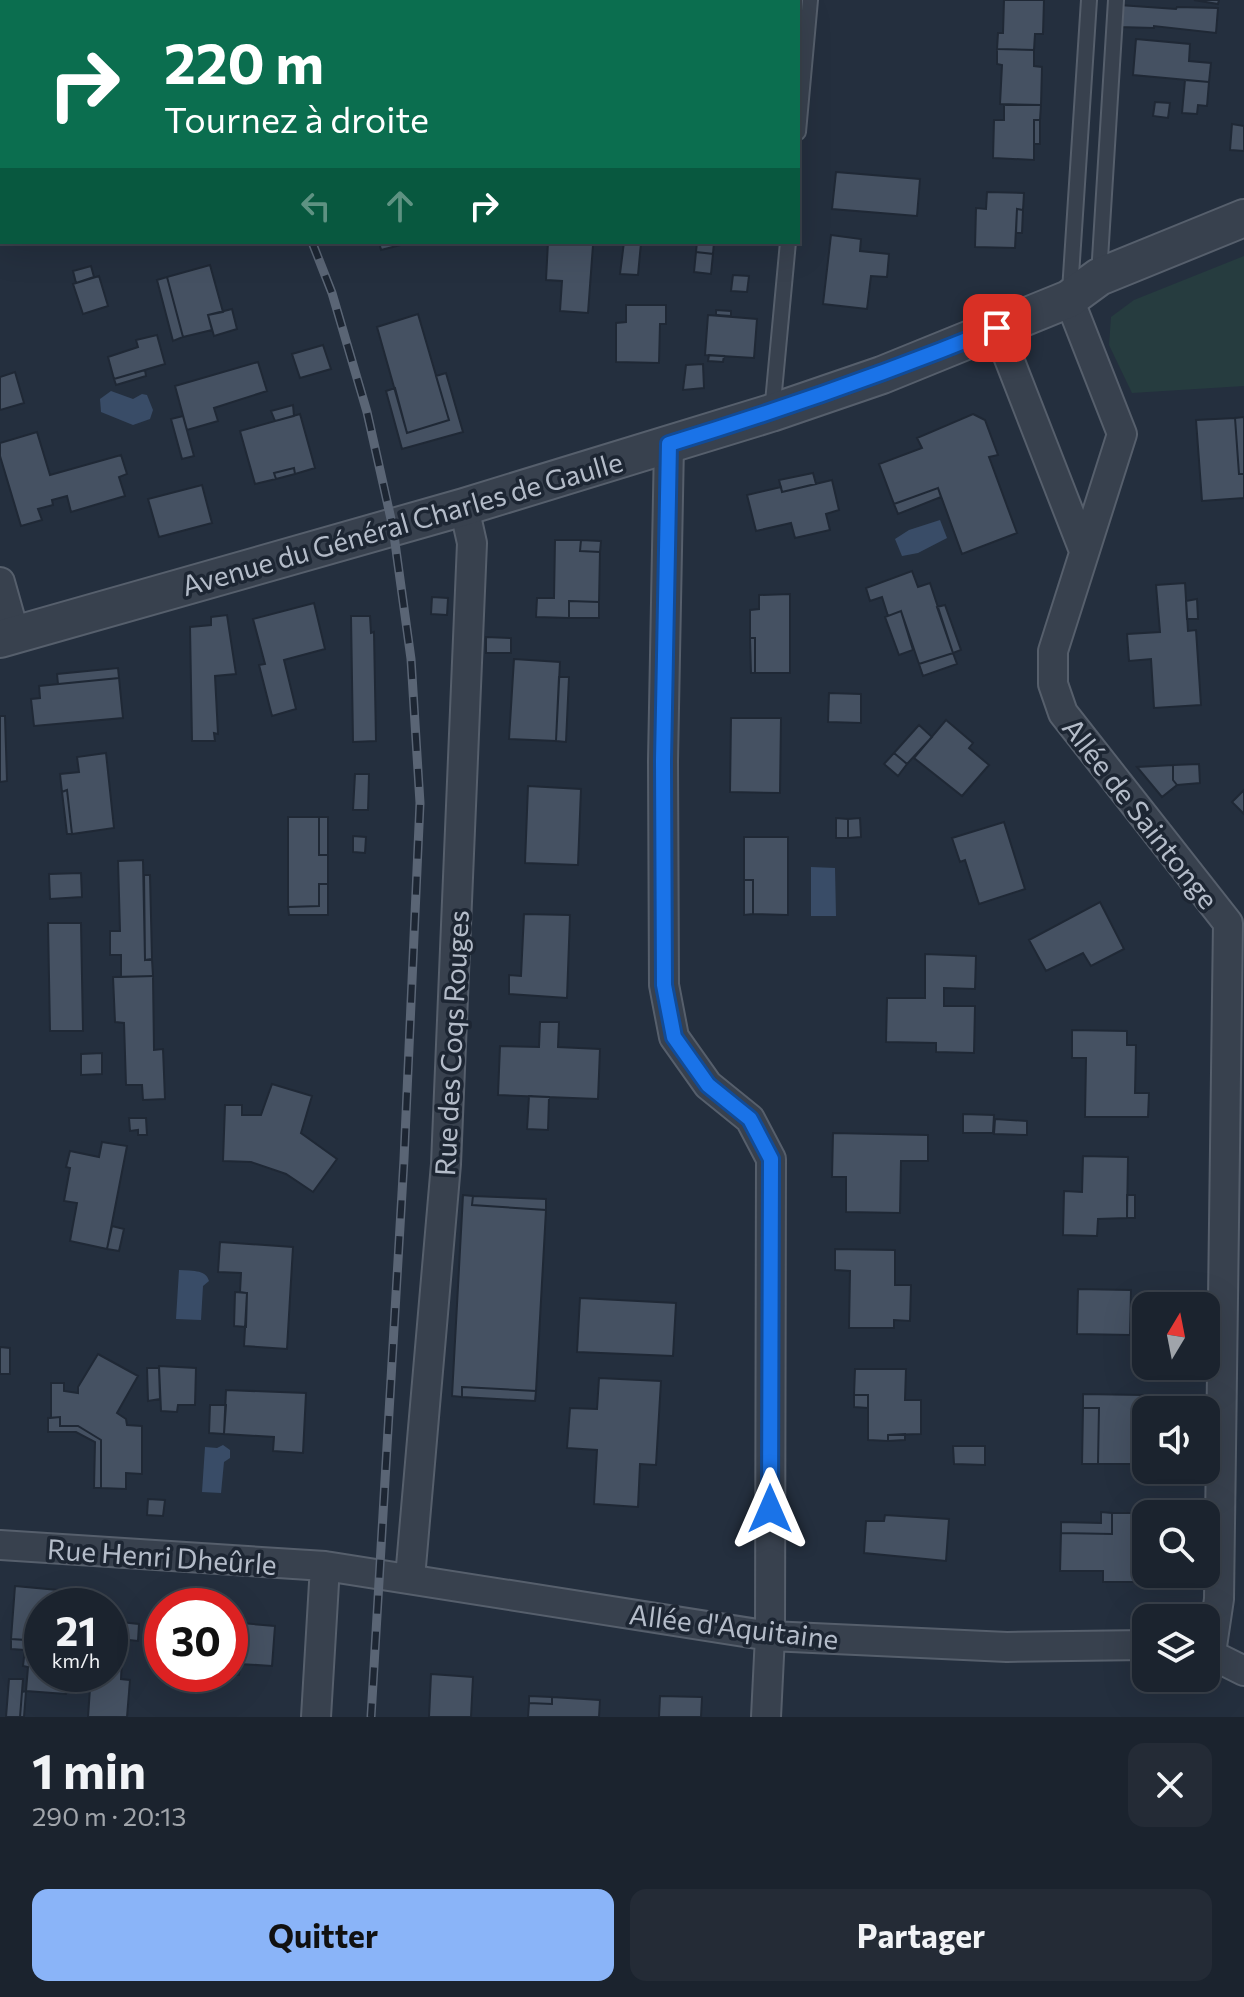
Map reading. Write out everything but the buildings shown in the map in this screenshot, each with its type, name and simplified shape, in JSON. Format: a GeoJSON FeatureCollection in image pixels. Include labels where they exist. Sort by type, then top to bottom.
{"type":"FeatureCollection","features":[{"type":"Feature","properties":{"kind":"street","name":"Avenue du Général Charles de Gaulle"},"geometry":{"type":"LineString","coordinates":[[8,637],[464,507],[771,413],[882,375],[1069,299],[1099,277],[1244,218]]}},
{"type":"Feature","properties":{"kind":"street","name":"Allée de Saintonge"},"geometry":{"type":"LineString","coordinates":[[1069,299],[1122,434],[1053,651],[1053,684],[1063,713],[1236,922],[1218,1604]]}},
{"type":"Feature","properties":{"kind":"street"},"geometry":{"type":"LineString","coordinates":[[997,328],[1084,551]]}},
{"type":"Feature","properties":{"kind":"street"},"geometry":{"type":"LineString","coordinates":[[669,444],[663,761],[664,985],[674,1037],[708,1085],[750,1119],[771,1159],[770,1636],[766,1717]]}},
{"type":"Feature","properties":{"kind":"street","name":"Rue des Coqs Rouges"},"geometry":{"type":"LineString","coordinates":[[410,1578],[446,1164],[472,543],[464,507]]}},
{"type":"Feature","properties":{"kind":"street"},"geometry":{"type":"LineString","coordinates":[[0,582],[8,637]]}},
{"type":"Feature","properties":{"kind":"street","name":"Rue Henri Dheûrle"},"geometry":{"type":"LineString","coordinates":[[0,1545],[325,1566]]}},
{"type":"Feature","properties":{"kind":"street"},"geometry":{"type":"LineString","coordinates":[[316,1717],[325,1566]]}},
{"type":"Feature","properties":{"kind":"street","name":"Allée d'Aquitaine"},"geometry":{"type":"LineString","coordinates":[[325,1566],[770,1636],[1007,1647],[1132,1645]]}},
{"type":"Feature","properties":{"kind":"street"},"geometry":{"type":"LineString","coordinates":[[1220,1659],[1244,1671]]}},
{"type":"Feature","properties":{"kind":"lane"},"geometry":{"type":"LineString","coordinates":[[800,110],[810,0]]}},
{"type":"Feature","properties":{"kind":"lane"},"geometry":{"type":"LineString","coordinates":[[1069,299],[1089,0]]}},
{"type":"Feature","properties":{"kind":"lane"},"geometry":{"type":"LineString","coordinates":[[1099,277],[1116,0]]}},
{"type":"Feature","properties":{"kind":"lane"},"geometry":{"type":"LineString","coordinates":[[771,413],[788,244]]}},
{"type":"Feature","properties":{"kind":"green space"},"geometry":{"type":"Polygon","coordinates":[[[1244,256],[1244,386],[1132,393],[1109,345],[1111,317],[1134,300],[1244,256]]]}},
{"type":"Feature","properties":{"kind":"water"},"geometry":{"type":"Polygon","coordinates":[[[111,391],[133,399],[147,395],[153,410],[150,419],[133,425],[101,412],[100,399],[111,391]]]}},
{"type":"Feature","properties":{"kind":"water"},"geometry":{"type":"Polygon","coordinates":[[[940,520],[947,538],[918,553],[902,556],[895,539],[909,530],[940,520]]]}},
{"type":"Feature","properties":{"kind":"water"},"geometry":{"type":"Polygon","coordinates":[[[811,867],[835,868],[836,916],[811,916],[811,867]]]}},
{"type":"Feature","properties":{"kind":"water"},"geometry":{"type":"Polygon","coordinates":[[[179,1270],[197,1271],[205,1274],[209,1281],[203,1286],[201,1320],[176,1319],[179,1270]]]}},
{"type":"Feature","properties":{"kind":"water"},"geometry":{"type":"Polygon","coordinates":[[[223,1445],[230,1450],[230,1458],[224,1462],[221,1493],[202,1492],[205,1447],[223,1445]]]}},
{"type":"Feature","properties":{"kind":"railway"},"geometry":{"type":"LineString","coordinates":[[313,244],[332,293],[367,412],[393,528],[411,659],[420,803],[404,1159],[371,1717]]}},
{"type":"Feature","properties":{"kind":"route"},"geometry":{"type":"LineString","coordinates":[[770,1509],[771,1159],[750,1119],[708,1085],[674,1037],[664,985],[663,761],[669,444],[882,375],[997,328]]}}]}
